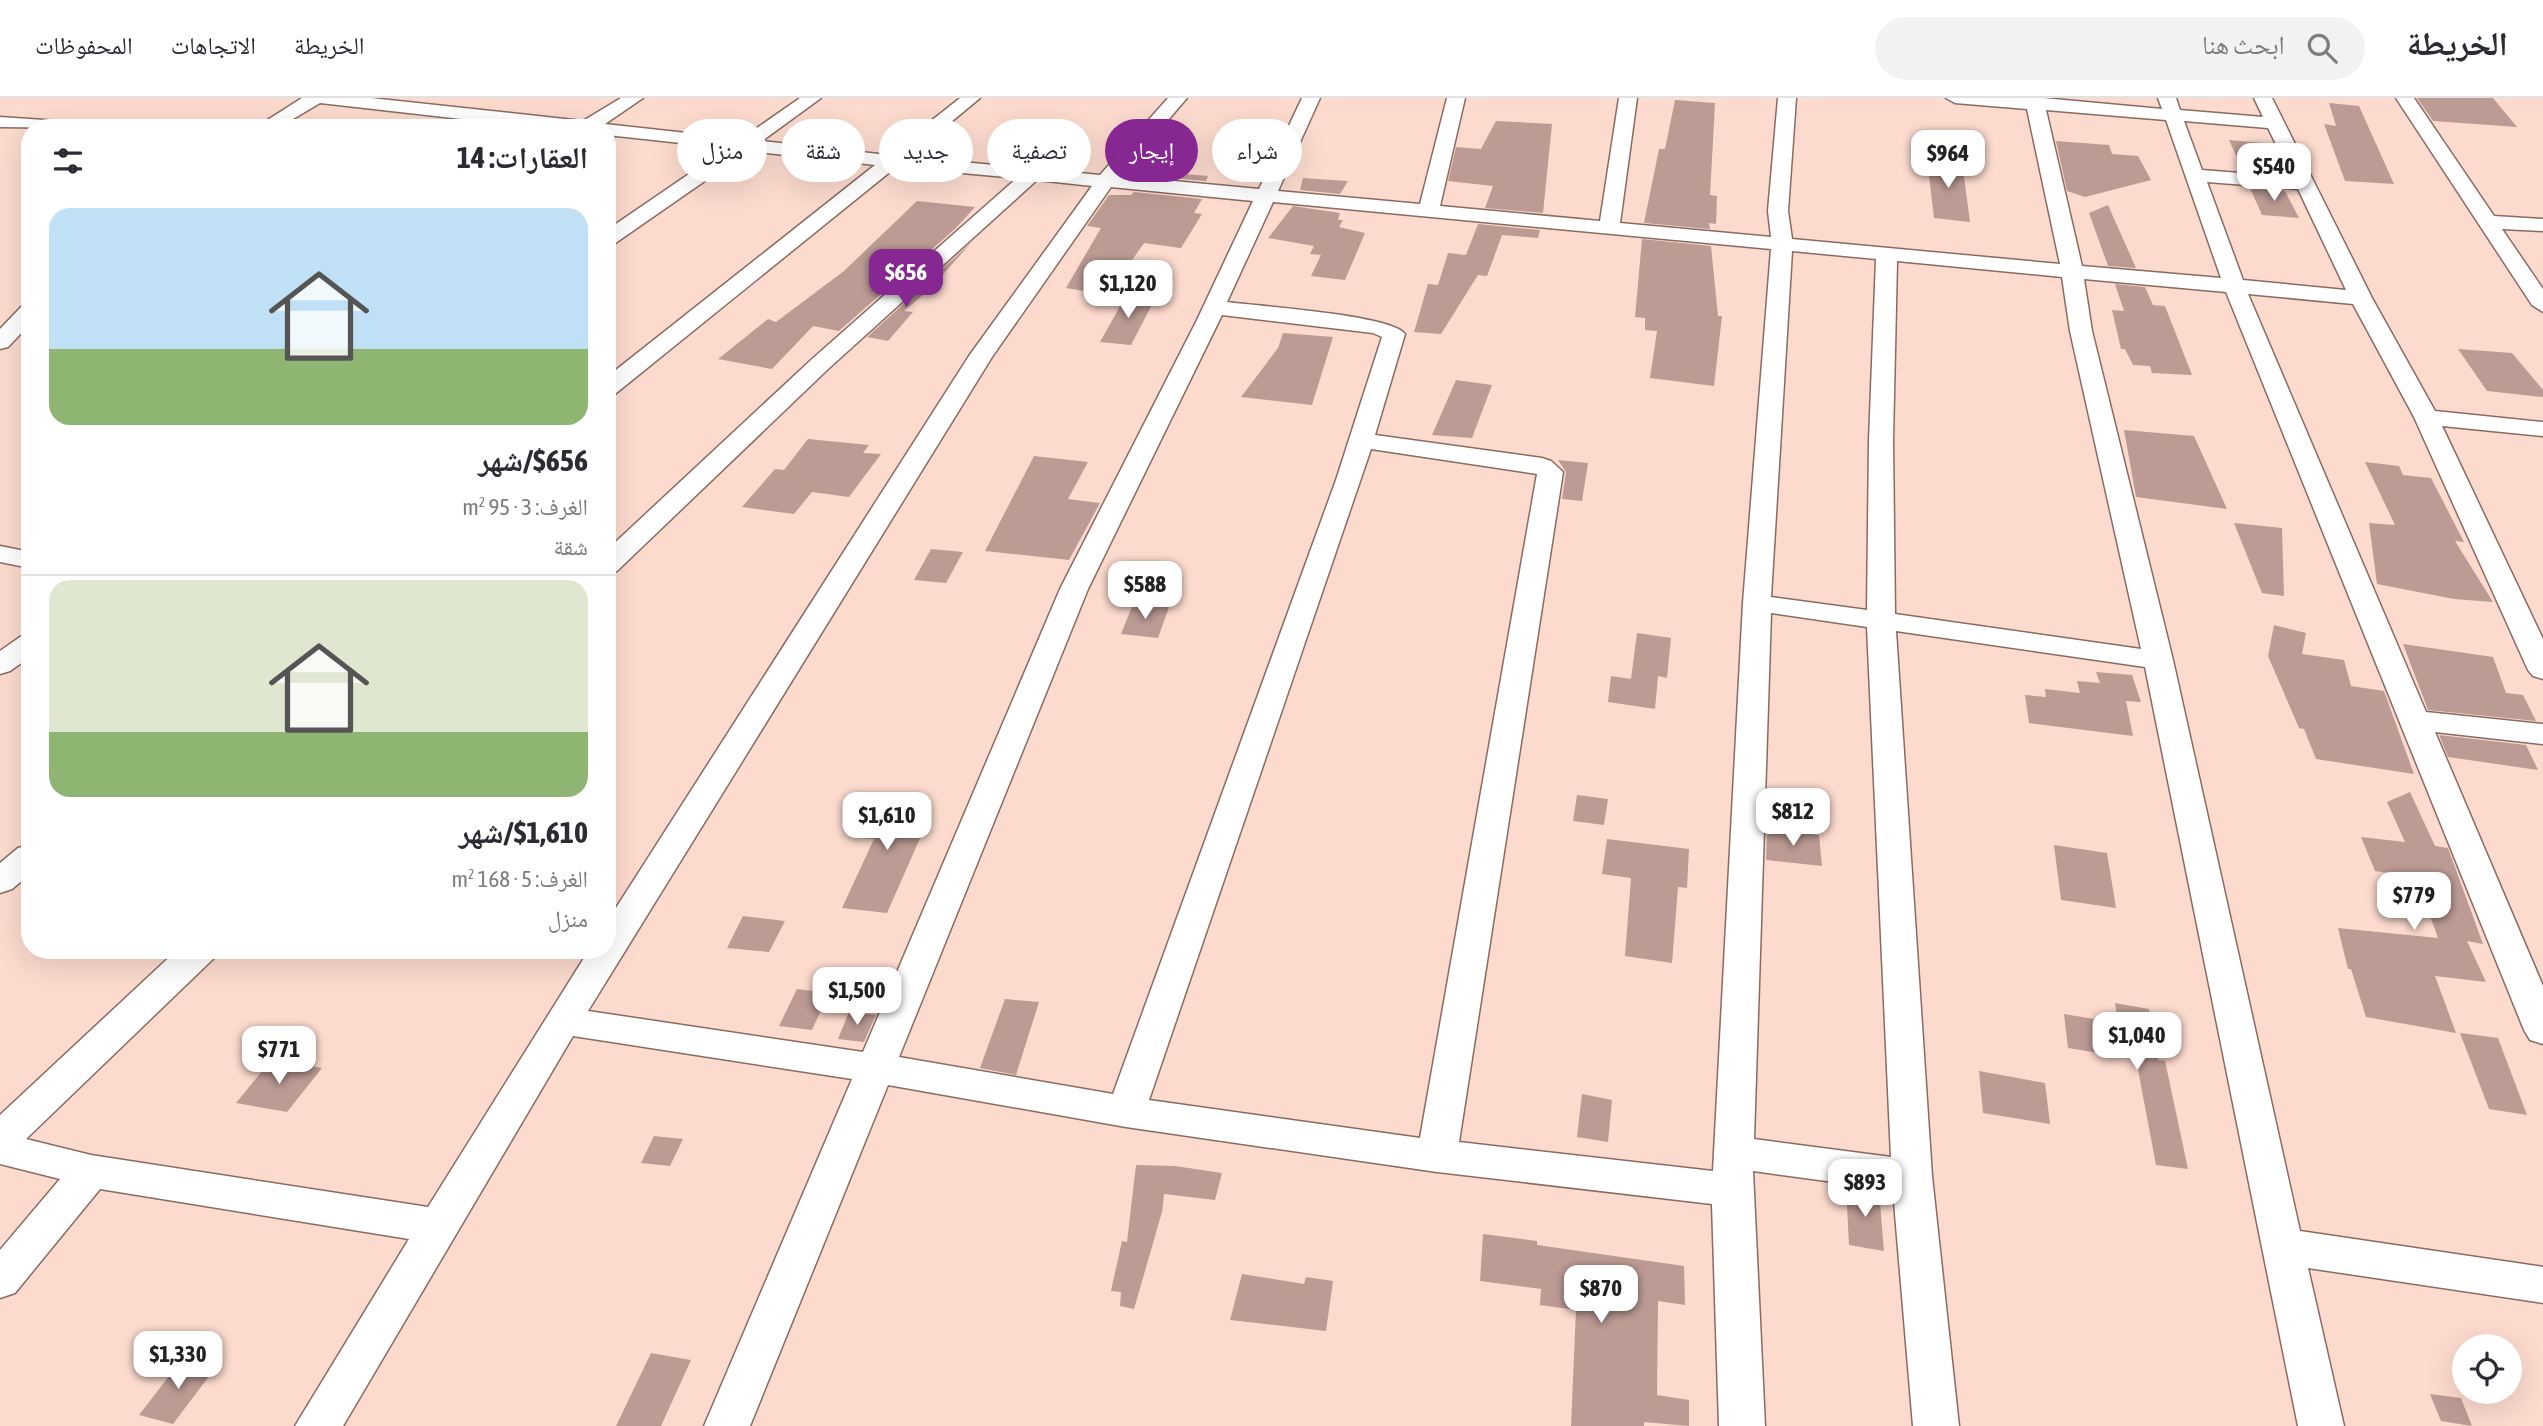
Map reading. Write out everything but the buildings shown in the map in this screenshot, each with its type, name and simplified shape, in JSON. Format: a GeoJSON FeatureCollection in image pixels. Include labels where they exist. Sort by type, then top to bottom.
{"type":"FeatureCollection","features":[{"type":"Feature","properties":{"kind":"street"},"geometry":{"type":"LineString","coordinates":[[279,119],[315,98]]}},
{"type":"Feature","properties":{"kind":"street"},"geometry":{"type":"LineString","coordinates":[[323,98],[522,119]]}},
{"type":"Feature","properties":{"kind":"street"},"geometry":{"type":"LineString","coordinates":[[600,119],[634,98]]}},
{"type":"Feature","properties":{"kind":"street"},"geometry":{"type":"LineString","coordinates":[[767,129],[812,98]]}},
{"type":"Feature","properties":{"kind":"street"},"geometry":{"type":"LineString","coordinates":[[944,119],[971,98]]}},
{"type":"Feature","properties":{"kind":"street"},"geometry":{"type":"LineString","coordinates":[[1160,119],[1178,98]]}},
{"type":"Feature","properties":{"kind":"street"},"geometry":{"type":"LineString","coordinates":[[727,1426],[1074,589],[1214,307],[1311,98]]}},
{"type":"Feature","properties":{"kind":"street"},"geometry":{"type":"LineString","coordinates":[[1429,210],[1456,98]]}},
{"type":"Feature","properties":{"kind":"street"},"geometry":{"type":"LineString","coordinates":[[1609,228],[1628,98]]}},
{"type":"Feature","properties":{"kind":"street"},"geometry":{"type":"LineString","coordinates":[[1742,1426],[1732,1171],[1757,603],[1782,244],[1778,211],[1787,98]]}},
{"type":"Feature","properties":{"kind":"street"},"geometry":{"type":"LineString","coordinates":[[1955,98],[2170,107],[2275,123]]}},
{"type":"Feature","properties":{"kind":"street"},"geometry":{"type":"LineString","coordinates":[[2263,98],[2361,298],[2426,416],[2543,670]]}},
{"type":"Feature","properties":{"kind":"street"},"geometry":{"type":"LineString","coordinates":[[2405,98],[2543,305]]}},
{"type":"Feature","properties":{"kind":"street"},"geometry":{"type":"LineString","coordinates":[[2035,101],[2072,269],[2094,388],[2158,660],[2321,1426]]}},
{"type":"Feature","properties":{"kind":"street"},"geometry":{"type":"LineString","coordinates":[[2170,107],[2234,286],[2543,1030]]}},
{"type":"Feature","properties":{"kind":"street"},"geometry":{"type":"LineString","coordinates":[[0,122],[21,124]]}},
{"type":"Feature","properties":{"kind":"street"},"geometry":{"type":"LineString","coordinates":[[616,129],[677,136]]}},
{"type":"Feature","properties":{"kind":"street"},"geometry":{"type":"LineString","coordinates":[[767,145],[879,158]]}},
{"type":"Feature","properties":{"kind":"street"},"geometry":{"type":"LineString","coordinates":[[616,382],[879,170]]}},
{"type":"Feature","properties":{"kind":"street"},"geometry":{"type":"LineString","coordinates":[[2195,175],[2306,184]]}},
{"type":"Feature","properties":{"kind":"street"},"geometry":{"type":"LineString","coordinates":[[616,234],[691,182]]}},
{"type":"Feature","properties":{"kind":"street"},"geometry":{"type":"LineString","coordinates":[[616,557],[819,365],[1024,182]]}},
{"type":"Feature","properties":{"kind":"street"},"geometry":{"type":"LineString","coordinates":[[616,937],[981,356],[1106,182]]}},
{"type":"Feature","properties":{"kind":"street"},"geometry":{"type":"LineString","coordinates":[[1130,182],[2361,298]]}},
{"type":"Feature","properties":{"kind":"street"},"geometry":{"type":"LineString","coordinates":[[2489,222],[2543,225]]}},
{"type":"Feature","properties":{"kind":"street"},"geometry":{"type":"LineString","coordinates":[[1887,253],[1881,440],[1881,621],[1912,1176],[1936,1426]]}},
{"type":"Feature","properties":{"kind":"street"},"geometry":{"type":"LineString","coordinates":[[1126,1112],[1361,440],[1394,334],[1378,327],[1214,307]]}},
{"type":"Feature","properties":{"kind":"street"},"geometry":{"type":"LineString","coordinates":[[0,342],[21,320]]}},
{"type":"Feature","properties":{"kind":"street"},"geometry":{"type":"LineString","coordinates":[[2426,416],[2543,429]]}},
{"type":"Feature","properties":{"kind":"street"},"geometry":{"type":"LineString","coordinates":[[1361,440],[1542,466],[1550,472],[1437,1156]]}},
{"type":"Feature","properties":{"kind":"street"},"geometry":{"type":"LineString","coordinates":[[0,554],[21,558]]}},
{"type":"Feature","properties":{"kind":"street"},"geometry":{"type":"LineString","coordinates":[[1757,603],[2158,660]]}},
{"type":"Feature","properties":{"kind":"street"},"geometry":{"type":"LineString","coordinates":[[0,665],[21,650]]}},
{"type":"Feature","properties":{"kind":"street"},"geometry":{"type":"LineString","coordinates":[[2415,720],[2543,734]]}},
{"type":"Feature","properties":{"kind":"street"},"geometry":{"type":"LineString","coordinates":[[0,881],[21,864]]}},
{"type":"Feature","properties":{"kind":"street"},"geometry":{"type":"LineString","coordinates":[[0,1139],[190,959]]}},
{"type":"Feature","properties":{"kind":"street"},"geometry":{"type":"LineString","coordinates":[[317,1426],[602,959]]}},
{"type":"Feature","properties":{"kind":"street"},"geometry":{"type":"LineString","coordinates":[[563,1021],[876,1068],[1126,1112],[1437,1156],[1732,1171],[1912,1176]]}},
{"type":"Feature","properties":{"kind":"street"},"geometry":{"type":"LineString","coordinates":[[0,1148],[91,1171],[439,1226]]}},
{"type":"Feature","properties":{"kind":"street"},"geometry":{"type":"LineString","coordinates":[[0,1280],[91,1171]]}},
{"type":"Feature","properties":{"kind":"street"},"geometry":{"type":"LineString","coordinates":[[2282,1246],[2543,1285]]}}]}
